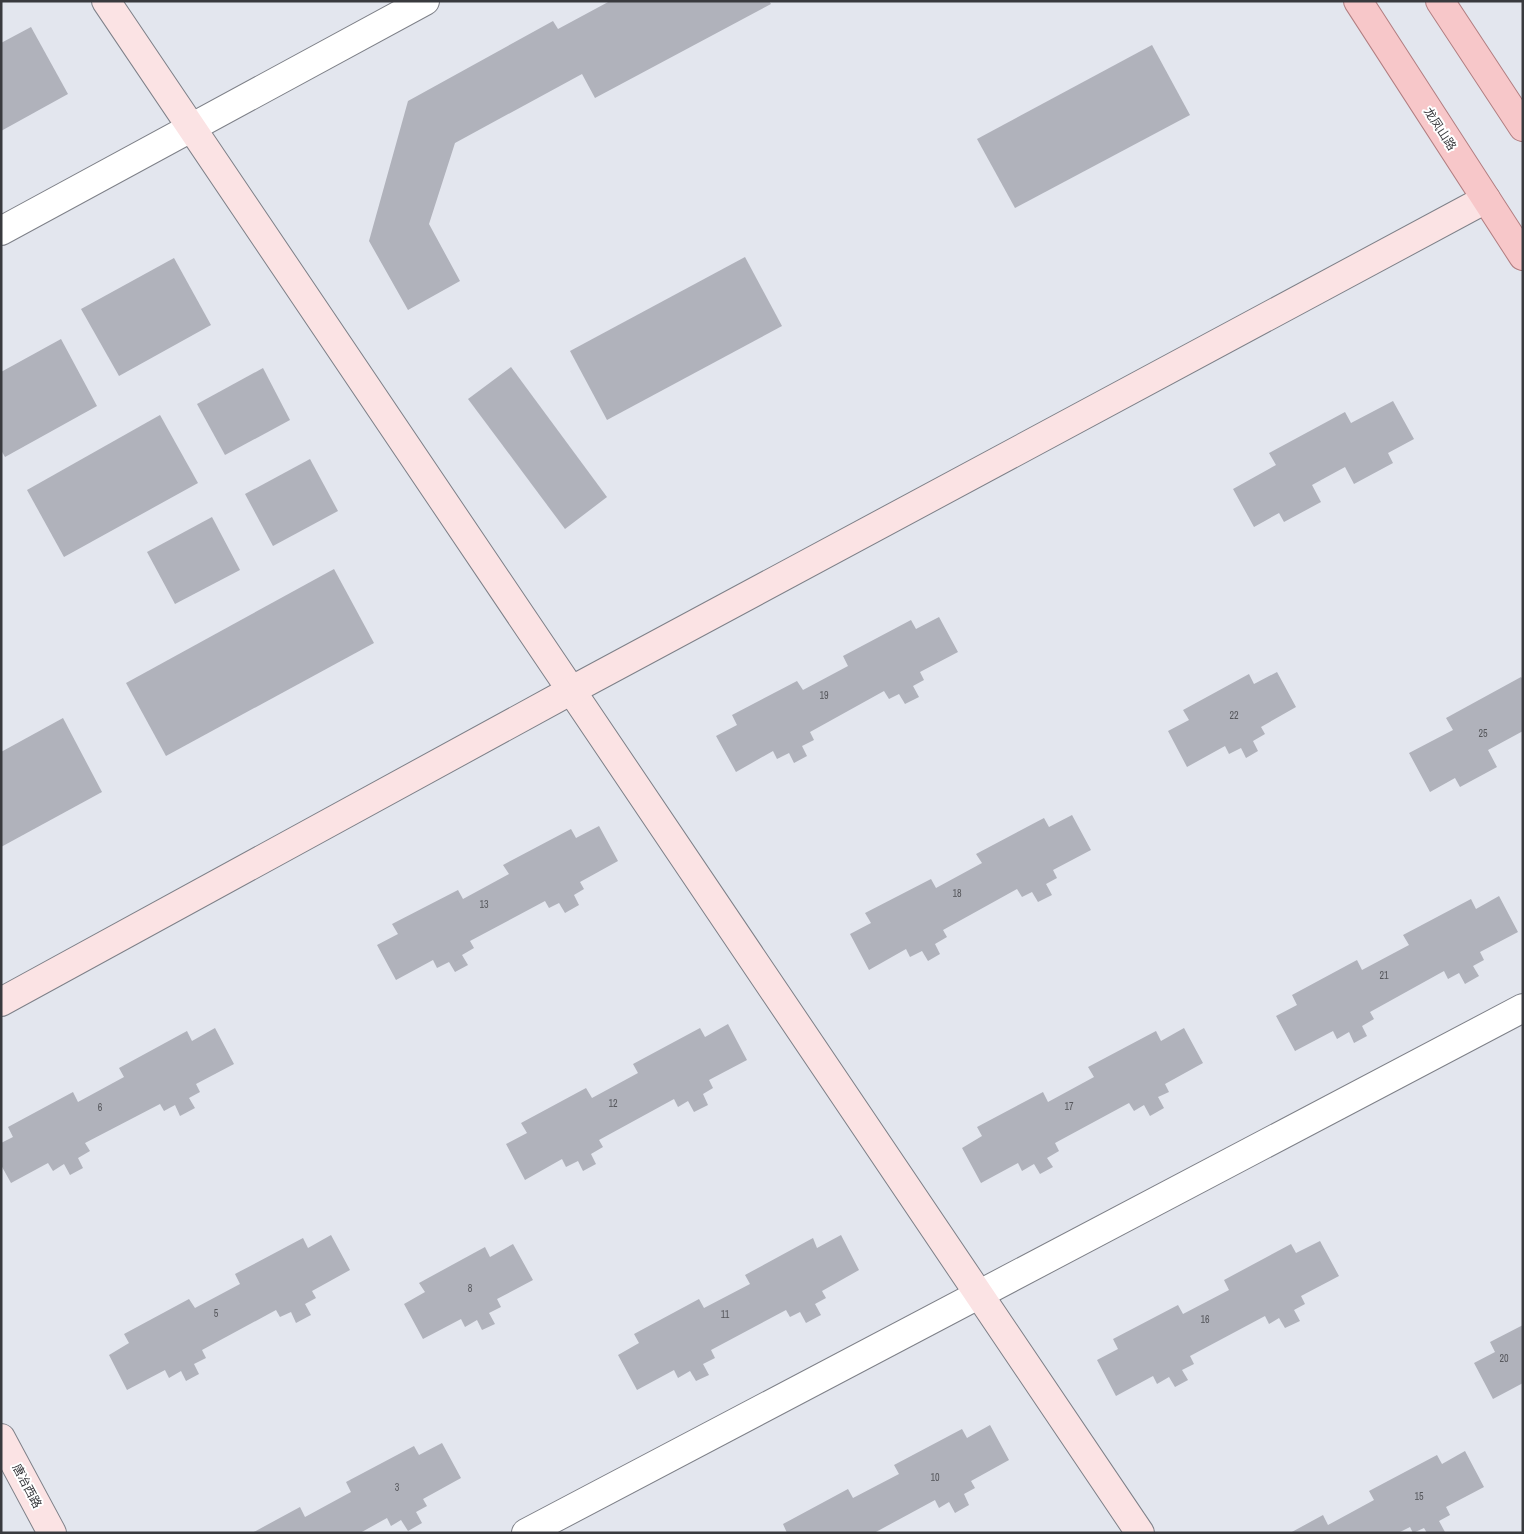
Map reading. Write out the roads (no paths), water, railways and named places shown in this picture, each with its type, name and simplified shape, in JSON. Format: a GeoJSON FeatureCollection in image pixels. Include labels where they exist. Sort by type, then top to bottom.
{"type":"FeatureCollection","features":[{"type":"Feature","properties":{"kind":"main road","name":"龙凤山路"},"geometry":{"type":"LineString","coordinates":[[1358,1],[1523,256]]}},
{"type":"Feature","properties":{"kind":"main road"},"geometry":{"type":"LineString","coordinates":[[1440,1],[1523,127]]}},
{"type":"Feature","properties":{"kind":"street"},"geometry":{"type":"LineString","coordinates":[[106,1],[1140,1533]]}},
{"type":"Feature","properties":{"kind":"street"},"geometry":{"type":"LineString","coordinates":[[1,231],[425,1]]}},
{"type":"Feature","properties":{"kind":"street"},"geometry":{"type":"LineString","coordinates":[[1,1002],[572,690],[1486,199]]}},
{"type":"Feature","properties":{"kind":"street"},"geometry":{"type":"LineString","coordinates":[[526,1533],[1523,1008]]}},
{"type":"Feature","properties":{"kind":"street","name":"唐冶西路"},"geometry":{"type":"LineString","coordinates":[[1,1438],[52,1533]]}}]}
